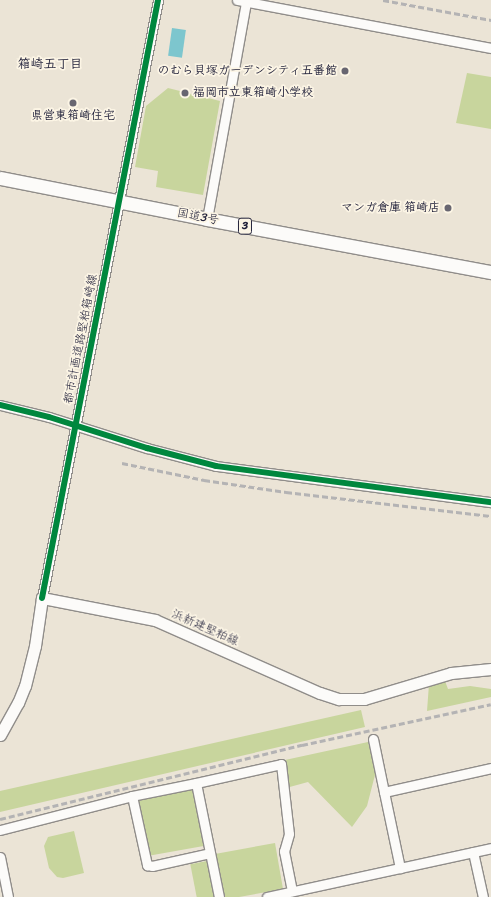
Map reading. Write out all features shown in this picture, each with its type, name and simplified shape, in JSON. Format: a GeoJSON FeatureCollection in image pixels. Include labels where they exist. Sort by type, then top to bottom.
{"type":"FeatureCollection","features":[{"type":"Feature","properties":{"kind":"highway","name":"国道3号"},"geometry":{"type":"LineString","coordinates":[[0,178],[207,219],[491,272]]}},
{"type":"Feature","properties":{"kind":"main road","name":"浜新建堅粕線"},"geometry":{"type":"LineString","coordinates":[[42,598],[155,620],[320,693],[339,698],[364,698],[451,673],[491,669]]}},
{"type":"Feature","properties":{"kind":"main road"},"geometry":{"type":"LineString","coordinates":[[0,735],[25,686],[35,646],[42,598]]}},
{"type":"Feature","properties":{"kind":"street","name":"都市計画道路堅粕箱崎線"},"geometry":{"type":"LineString","coordinates":[[42,598],[158,0]]}},
{"type":"Feature","properties":{"kind":"street"},"geometry":{"type":"LineString","coordinates":[[237,0],[491,48]]}},
{"type":"Feature","properties":{"kind":"street"},"geometry":{"type":"LineString","coordinates":[[207,219],[246,2]]}},
{"type":"Feature","properties":{"kind":"street"},"geometry":{"type":"LineString","coordinates":[[0,405],[216,466],[491,502]]}},
{"type":"Feature","properties":{"kind":"street"},"geometry":{"type":"LineString","coordinates":[[373,739],[400,868]]}},
{"type":"Feature","properties":{"kind":"street"},"geometry":{"type":"LineString","coordinates":[[0,830],[132,796],[281,764],[289,834],[284,851],[292,891]]}},
{"type":"Feature","properties":{"kind":"street"},"geometry":{"type":"LineString","coordinates":[[384,792],[491,768]]}},
{"type":"Feature","properties":{"kind":"street"},"geometry":{"type":"LineString","coordinates":[[196,783],[219,897]]}},
{"type":"Feature","properties":{"kind":"street"},"geometry":{"type":"LineString","coordinates":[[132,796],[147,865],[152,866],[210,852]]}},
{"type":"Feature","properties":{"kind":"street"},"geometry":{"type":"LineString","coordinates":[[267,897],[491,848]]}},
{"type":"Feature","properties":{"kind":"street"},"geometry":{"type":"LineString","coordinates":[[473,852],[483,897]]}},
{"type":"Feature","properties":{"kind":"street"},"geometry":{"type":"LineString","coordinates":[[0,857],[2,876],[8,897]]}},
{"type":"Feature","properties":{"kind":"street"},"geometry":{"type":"LineString","coordinates":[[312,887],[315,897]]}},
{"type":"Feature","properties":{"kind":"green space"},"geometry":{"type":"Polygon","coordinates":[[[467,73],[491,77],[491,129],[456,123],[467,73]]]}},
{"type":"Feature","properties":{"kind":"green space"},"geometry":{"type":"Polygon","coordinates":[[[168,88],[220,101],[203,195],[156,187],[158,171],[135,167],[146,106],[168,88]]]}},
{"type":"Feature","properties":{"kind":"green space"},"geometry":{"type":"Polygon","coordinates":[[[445,681],[448,689],[470,686],[491,689],[491,697],[427,711],[429,684],[445,681]]]}},
{"type":"Feature","properties":{"kind":"green space"},"geometry":{"type":"Polygon","coordinates":[[[361,710],[365,727],[0,812],[0,791],[361,710]]]}},
{"type":"Feature","properties":{"kind":"green space"},"geometry":{"type":"Polygon","coordinates":[[[368,742],[376,771],[367,806],[352,827],[308,782],[286,788],[285,760],[368,742]]]}},
{"type":"Feature","properties":{"kind":"green space"},"geometry":{"type":"Polygon","coordinates":[[[193,786],[204,846],[147,856],[137,796],[193,786]]]}},
{"type":"Feature","properties":{"kind":"green space"},"geometry":{"type":"Polygon","coordinates":[[[74,831],[84,873],[63,878],[57,877],[49,868],[44,846],[48,837],[74,831]]]}},
{"type":"Feature","properties":{"kind":"green space"},"geometry":{"type":"Polygon","coordinates":[[[275,843],[283,889],[239,897],[223,897],[215,854],[275,843]]]}},
{"type":"Feature","properties":{"kind":"green space"},"geometry":{"type":"Polygon","coordinates":[[[207,861],[214,897],[197,897],[190,864],[207,861]]]}},
{"type":"Feature","properties":{"kind":"water"},"geometry":{"type":"Polygon","coordinates":[[[172,28],[186,30],[182,58],[168,56],[172,28]]]}},
{"type":"Feature","properties":{"kind":"railway"},"geometry":{"type":"LineString","coordinates":[[383,0],[491,20]]}},
{"type":"Feature","properties":{"kind":"railway"},"geometry":{"type":"LineString","coordinates":[[122,463],[204,480],[286,492],[491,516]]}},
{"type":"Feature","properties":{"kind":"railway"},"geometry":{"type":"LineString","coordinates":[[0,819],[302,745],[491,704]]}},
{"type":"Feature","properties":{"kind":"cycle path"},"geometry":{"type":"LineString","coordinates":[[42,598],[158,0]]}},
{"type":"Feature","properties":{"kind":"cycle path"},"geometry":{"type":"LineString","coordinates":[[0,405],[49,417],[147,448],[216,466],[491,502]]}},
{"type":"Feature","properties":{"kind":"place","name":"のむら貝塚ガーデンシティ五番館"},"geometry":{"type":"Point","coordinates":[345,71]}},
{"type":"Feature","properties":{"kind":"place","name":"福岡市立東箱崎小学校"},"geometry":{"type":"Point","coordinates":[185,93]}},
{"type":"Feature","properties":{"kind":"place","name":"県営東箱崎住宅"},"geometry":{"type":"Point","coordinates":[73,103]}},
{"type":"Feature","properties":{"kind":"place","name":"マンガ倉庫 箱崎店"},"geometry":{"type":"Point","coordinates":[448,208]}},
{"type":"Feature","properties":{"kind":"district","name":"箱崎五丁目"},"geometry":{"type":"Point","coordinates":[50,64]}}]}
